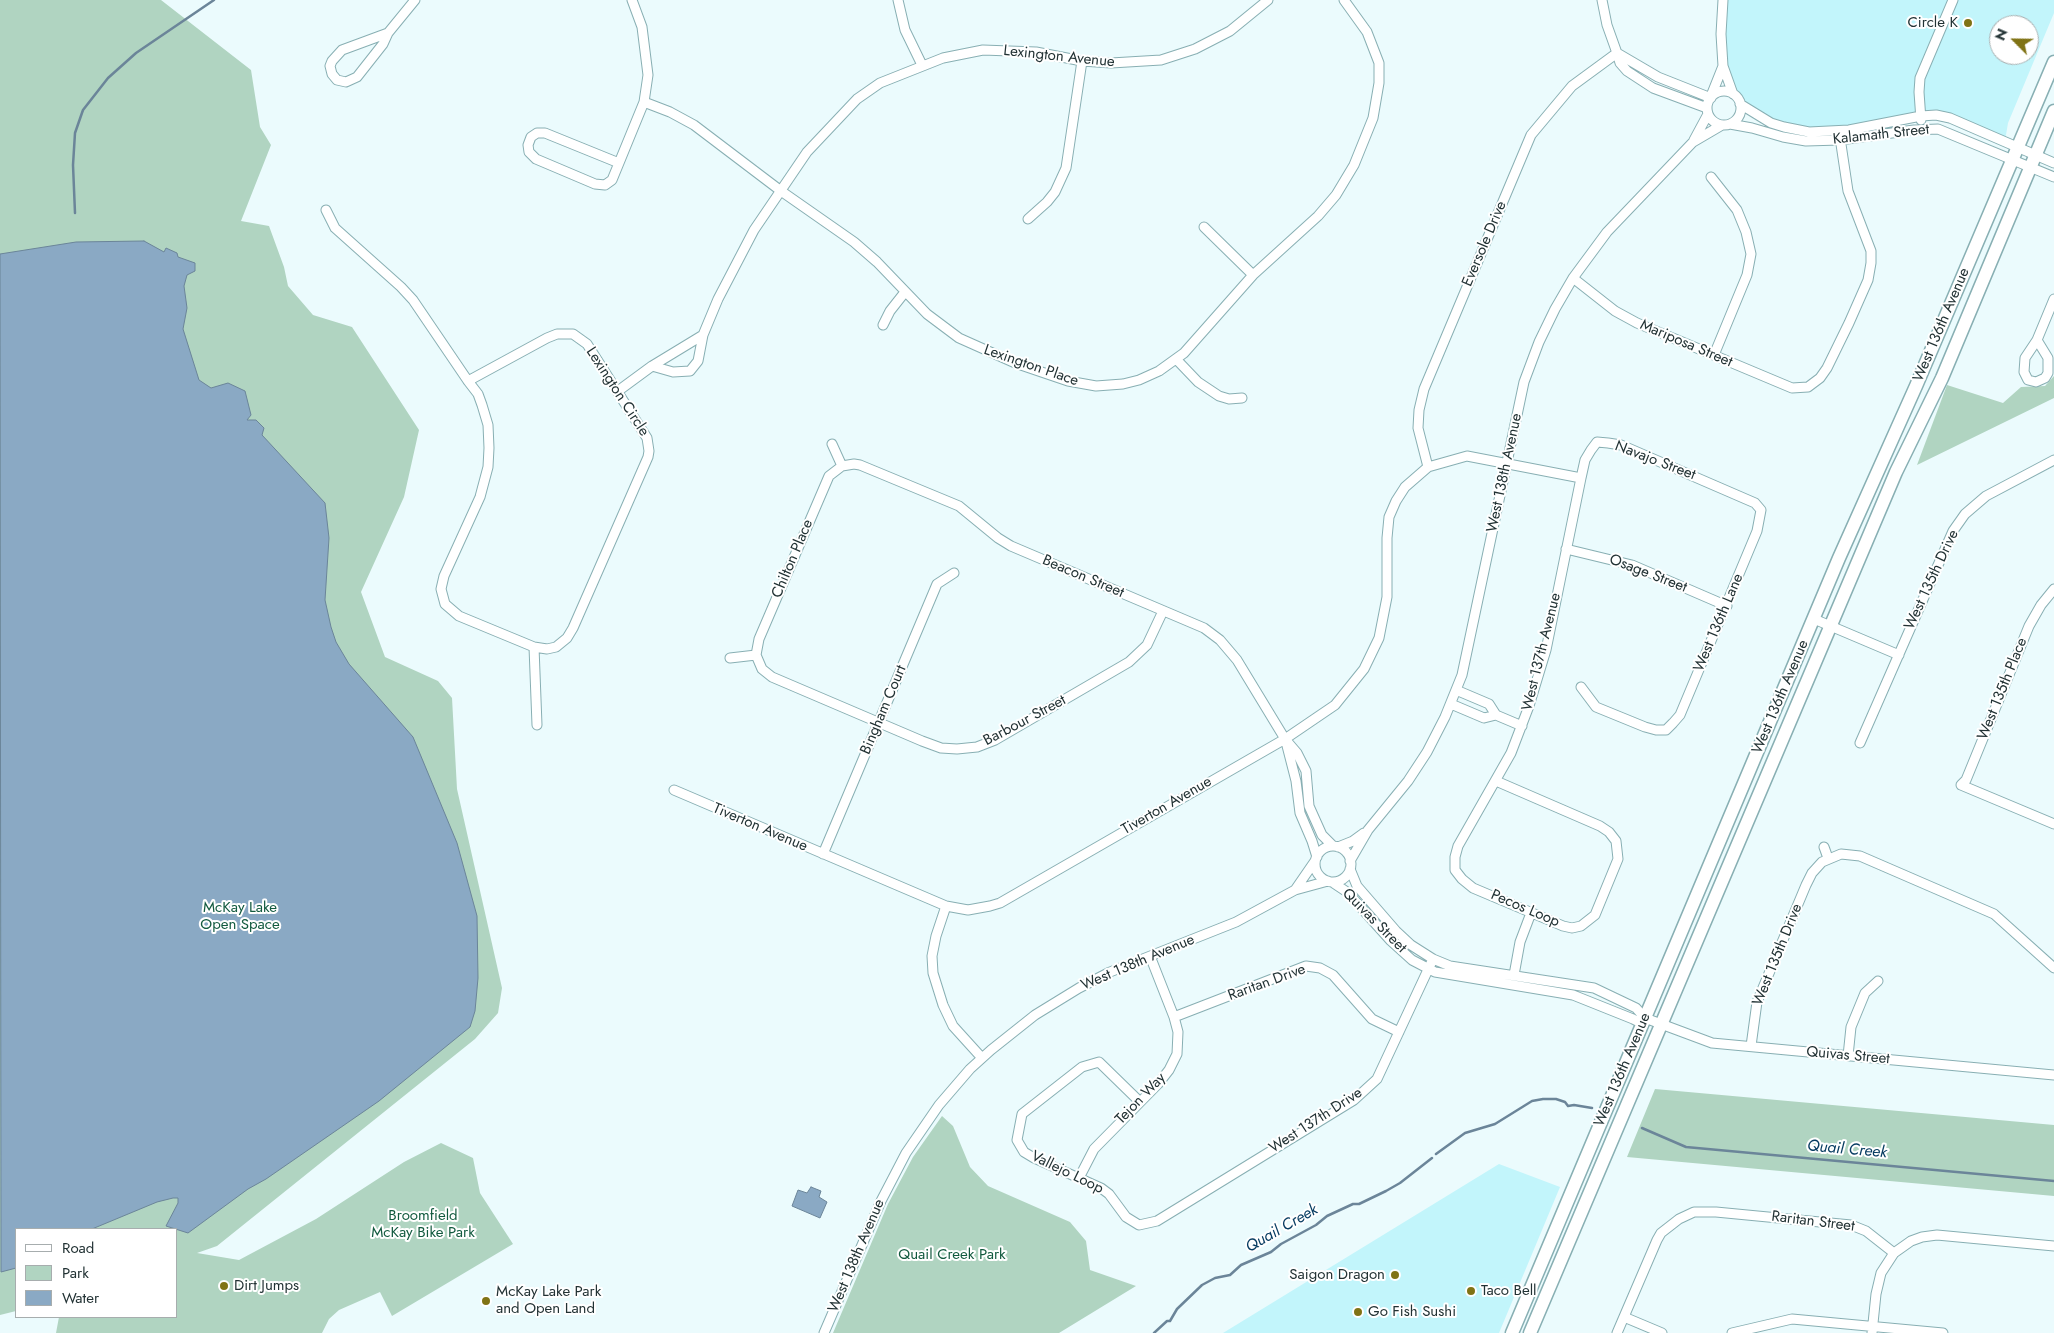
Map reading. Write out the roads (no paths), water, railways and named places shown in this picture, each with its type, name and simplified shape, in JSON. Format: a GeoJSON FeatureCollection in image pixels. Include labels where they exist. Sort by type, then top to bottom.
{"type":"FeatureCollection","features":[{"type":"Feature","properties":{"kind":"main road","name":"West 136th Avenue"},"geometry":{"type":"LineString","coordinates":[[1512,1333],[1876,473],[1912,394],[2054,62]]}},
{"type":"Feature","properties":{"kind":"main road","name":"West 136th Avenue"},"geometry":{"type":"LineString","coordinates":[[1530,1333],[1896,472],[1942,378],[2054,111]]}},
{"type":"Feature","properties":{"kind":"street"},"geometry":{"type":"LineString","coordinates":[[388,33],[342,50],[332,61],[330,66],[332,74],[337,80],[346,82],[357,77],[383,44],[388,33],[416,0]]}},
{"type":"Feature","properties":{"kind":"street"},"geometry":{"type":"LineString","coordinates":[[619,163],[545,132],[537,133],[531,137],[528,145],[529,152],[536,159],[595,184],[605,185],[612,180],[619,163],[644,102],[648,75],[642,27],[632,0]]}},
{"type":"Feature","properties":{"kind":"street"},"geometry":{"type":"LineString","coordinates":[[898,0],[905,30],[922,65]]}},
{"type":"Feature","properties":{"kind":"street","name":"Lexington Avenue"},"geometry":{"type":"LineString","coordinates":[[652,366],[673,372],[690,371],[698,361],[703,334],[738,259],[754,230],[807,152],[857,99],[880,83],[922,65],[983,50],[1036,52],[1082,61],[1111,64],[1161,60],[1186,52],[1230,31],[1268,0]]}},
{"type":"Feature","properties":{"kind":"street","name":"Lexington Place"},"geometry":{"type":"LineString","coordinates":[[644,102],[670,112],[694,125],[781,191],[854,242],[877,262],[938,324],[959,338],[1015,364],[1068,381],[1096,386],[1123,384],[1150,376],[1176,359],[1253,275],[1307,226],[1328,204],[1354,165],[1367,138],[1377,100],[1379,63],[1371,39],[1344,0]]}},
{"type":"Feature","properties":{"kind":"street"},"geometry":{"type":"LineString","coordinates":[[1602,0],[1607,25],[1620,63],[1627,71],[1653,88],[1707,111],[1713,121],[1726,124],[1738,118],[1741,109],[1740,104],[1732,94],[1723,66],[1721,34],[1723,0]]}},
{"type":"Feature","properties":{"kind":"street"},"geometry":{"type":"LineString","coordinates":[[1922,129],[1919,92],[1920,78],[1953,0]]}},
{"type":"Feature","properties":{"kind":"street"},"geometry":{"type":"LineString","coordinates":[[1617,53],[1658,77],[1711,97],[1724,91],[1732,94]]}},
{"type":"Feature","properties":{"kind":"street","name":"Eversole Drive"},"geometry":{"type":"LineString","coordinates":[[1428,467],[1418,428],[1419,410],[1424,389],[1531,135],[1572,86],[1617,53]]}},
{"type":"Feature","properties":{"kind":"street"},"geometry":{"type":"LineString","coordinates":[[1028,219],[1055,192],[1066,168],[1082,61]]}},
{"type":"Feature","properties":{"kind":"street"},"geometry":{"type":"LineString","coordinates":[[1707,111],[1723,66]]}},
{"type":"Feature","properties":{"kind":"street","name":"Kalamath Street"},"geometry":{"type":"LineString","coordinates":[[1740,104],[1758,116],[1784,127],[1840,136],[1921,116],[1950,118],[2017,146],[2054,177]]}},
{"type":"Feature","properties":{"kind":"street","name":"West 138th Avenue"},"geometry":{"type":"LineString","coordinates":[[1693,142],[1707,111]]}},
{"type":"Feature","properties":{"kind":"street","name":"Kalamath Street"},"geometry":{"type":"LineString","coordinates":[[1726,124],[1752,128],[1794,140],[1938,129],[2012,159],[2054,163]]}},
{"type":"Feature","properties":{"kind":"street","name":"West 138th Avenue"},"geometry":{"type":"LineString","coordinates":[[1350,865],[1368,830],[1408,782],[1427,752],[1451,704],[1469,647],[1524,382],[1539,342],[1555,309],[1574,278],[1607,232],[1693,142],[1726,124]]}},
{"type":"Feature","properties":{"kind":"street","name":"Mariposa Street"},"geometry":{"type":"LineString","coordinates":[[1574,278],[1615,311],[1636,323],[1792,388],[1808,388],[1820,378],[1827,368],[1850,323],[1868,280],[1871,263],[1871,251],[1848,191],[1840,136]]}},
{"type":"Feature","properties":{"kind":"street"},"geometry":{"type":"LineString","coordinates":[[1711,177],[1737,210],[1746,232],[1751,254],[1747,275],[1714,356]]}},
{"type":"Feature","properties":{"kind":"street","name":"Lexington Circle"},"geometry":{"type":"LineString","coordinates":[[326,210],[335,228],[413,300],[468,381],[478,394],[485,414],[489,448],[488,467],[480,497],[444,576],[441,589],[442,597],[448,608],[459,616],[534,647],[547,649],[556,647],[570,634],[648,457],[647,438],[586,344],[573,334],[564,333],[547,338],[468,381]]}},
{"type":"Feature","properties":{"kind":"street"},"geometry":{"type":"LineString","coordinates":[[1204,227],[1253,275]]}},
{"type":"Feature","properties":{"kind":"street"},"geometry":{"type":"LineString","coordinates":[[884,325],[890,311],[905,292]]}},
{"type":"Feature","properties":{"kind":"street"},"geometry":{"type":"LineString","coordinates":[[2037,340],[2054,299]]}},
{"type":"Feature","properties":{"kind":"street"},"geometry":{"type":"LineString","coordinates":[[618,391],[652,366],[703,334]]}},
{"type":"Feature","properties":{"kind":"street"},"geometry":{"type":"LineString","coordinates":[[1176,359],[1198,382],[1219,396],[1228,399],[1242,398]]}},
{"type":"Feature","properties":{"kind":"street","name":"Navajo Street"},"geometry":{"type":"LineString","coordinates":[[1581,478],[1586,460],[1597,442],[1621,445],[1745,497],[1755,503],[1761,510]]}},
{"type":"Feature","properties":{"kind":"street"},"geometry":{"type":"LineString","coordinates":[[832,444],[842,466]]}},
{"type":"Feature","properties":{"kind":"street","name":"Tiverton Avenue"},"geometry":{"type":"LineString","coordinates":[[674,790],[946,906],[968,910],[1000,903],[1285,739],[1335,705],[1364,669],[1378,638],[1387,597],[1389,517],[1405,487],[1428,467],[1466,456],[1507,464]]}},
{"type":"Feature","properties":{"kind":"street","name":"West 135th Drive"},"geometry":{"type":"LineString","coordinates":[[1860,742],[1947,542],[1965,514],[1986,496],[2054,460]]}},
{"type":"Feature","properties":{"kind":"street"},"geometry":{"type":"LineString","coordinates":[[1507,464],[1581,478]]}},
{"type":"Feature","properties":{"kind":"street","name":"Beacon Street"},"geometry":{"type":"LineString","coordinates":[[842,466],[860,465],[959,506],[998,538],[1012,546],[1204,628],[1220,640],[1237,660],[1285,739],[1297,753],[1306,771],[1309,806],[1322,835],[1335,847]]}},
{"type":"Feature","properties":{"kind":"street","name":"Chilton Place"},"geometry":{"type":"LineString","coordinates":[[756,655],[759,640],[829,476],[842,466]]}},
{"type":"Feature","properties":{"kind":"street","name":"West 137th Avenue"},"geometry":{"type":"LineString","coordinates":[[1455,870],[1454,857],[1458,846],[1496,781],[1522,726],[1546,650],[1581,478]]}},
{"type":"Feature","properties":{"kind":"street","name":"West 136th Lane"},"geometry":{"type":"LineString","coordinates":[[1582,687],[1596,707],[1645,727],[1666,730],[1680,715],[1757,531],[1761,510]]}},
{"type":"Feature","properties":{"kind":"street","name":"Osage Street"},"geometry":{"type":"LineString","coordinates":[[1566,549],[1632,565],[1726,606]]}},
{"type":"Feature","properties":{"kind":"street","name":"Bingham Court"},"geometry":{"type":"LineString","coordinates":[[823,854],[938,584],[954,573]]}},
{"type":"Feature","properties":{"kind":"street","name":"West 135th Place"},"geometry":{"type":"LineString","coordinates":[[2054,589],[2034,615],[1966,780],[1961,785],[2054,824]]}},
{"type":"Feature","properties":{"kind":"street","name":"Barbour Street"},"geometry":{"type":"LineString","coordinates":[[756,655],[762,669],[772,677],[941,748],[967,748],[995,740],[1129,662],[1147,645],[1163,611]]}},
{"type":"Feature","properties":{"kind":"street"},"geometry":{"type":"LineString","coordinates":[[1814,619],[1899,655]]}},
{"type":"Feature","properties":{"kind":"street"},"geometry":{"type":"LineString","coordinates":[[534,647],[537,725]]}},
{"type":"Feature","properties":{"kind":"street"},"geometry":{"type":"LineString","coordinates":[[730,658],[756,655]]}},
{"type":"Feature","properties":{"kind":"street"},"geometry":{"type":"LineString","coordinates":[[1456,690],[1490,704],[1496,715]]}},
{"type":"Feature","properties":{"kind":"street"},"geometry":{"type":"LineString","coordinates":[[1451,704],[1484,718],[1496,715],[1522,726]]}},
{"type":"Feature","properties":{"kind":"street","name":"Beacon Street"},"geometry":{"type":"LineString","coordinates":[[1285,739],[1296,781],[1300,813],[1312,841],[1316,858]]}},
{"type":"Feature","properties":{"kind":"street","name":"Pecos Loop"},"geometry":{"type":"LineString","coordinates":[[1455,870],[1473,888],[1572,928],[1581,926],[1594,915],[1618,859],[1616,841],[1610,832],[1496,781]]}},
{"type":"Feature","properties":{"kind":"street","name":"West 138th Avenue"},"geometry":{"type":"LineString","coordinates":[[1335,847],[1353,841],[1368,830]]}},
{"type":"Feature","properties":{"kind":"street"},"geometry":{"type":"LineString","coordinates":[[1335,847],[1346,852],[1350,865],[1343,879],[1330,882],[1323,879],[1316,871],[1316,858],[1323,849],[1335,847]]}},
{"type":"Feature","properties":{"kind":"street"},"geometry":{"type":"LineString","coordinates":[[1824,847],[1828,858],[1847,854],[1860,856],[1999,917],[2054,968]]}},
{"type":"Feature","properties":{"kind":"street","name":"West 138th Avenue"},"geometry":{"type":"LineString","coordinates":[[1295,890],[1316,858]]}},
{"type":"Feature","properties":{"kind":"street","name":"West 135th Drive"},"geometry":{"type":"LineString","coordinates":[[1751,1046],[1754,1018],[1760,994],[1812,873],[1828,858]]}},
{"type":"Feature","properties":{"kind":"street","name":"Quivas Street"},"geometry":{"type":"LineString","coordinates":[[1350,865],[1357,886],[1396,931],[1411,945],[1432,959],[1450,966],[1594,988],[1636,1008],[1645,1018],[1704,1041],[2054,1075]]}},
{"type":"Feature","properties":{"kind":"street","name":"West 138th Avenue"},"geometry":{"type":"LineString","coordinates":[[824,1333],[881,1201],[906,1153],[939,1105],[982,1058],[1014,1030],[1060,999],[1110,972],[1236,922],[1295,890],[1330,882]]}},
{"type":"Feature","properties":{"kind":"street","name":"Quivas Street"},"geometry":{"type":"LineString","coordinates":[[1330,882],[1347,892],[1391,941],[1412,960],[1428,968],[1455,976],[1573,995],[1633,1019],[1645,1018]]}},
{"type":"Feature","properties":{"kind":"street"},"geometry":{"type":"LineString","coordinates":[[946,906],[932,956],[933,973],[942,1005],[953,1026],[982,1058]]}},
{"type":"Feature","properties":{"kind":"street"},"geometry":{"type":"LineString","coordinates":[[1514,975],[1520,942],[1531,913]]}},
{"type":"Feature","properties":{"kind":"street","name":"Tejon Way"},"geometry":{"type":"LineString","coordinates":[[1079,1178],[1094,1149],[1158,1084],[1174,1062],[1179,1043],[1178,1032],[1150,956]]}},
{"type":"Feature","properties":{"kind":"street","name":"West 137th Drive"},"geometry":{"type":"LineString","coordinates":[[1139,1225],[1157,1222],[1354,1100],[1377,1080],[1432,959]]}},
{"type":"Feature","properties":{"kind":"street","name":"Raritan Drive"},"geometry":{"type":"LineString","coordinates":[[1174,1017],[1306,966],[1320,968],[1333,975],[1372,1018],[1399,1032]]}},
{"type":"Feature","properties":{"kind":"street"},"geometry":{"type":"LineString","coordinates":[[1848,1056],[1851,1027],[1865,994],[1878,981]]}},
{"type":"Feature","properties":{"kind":"street","name":"Vallejo Loop"},"geometry":{"type":"LineString","coordinates":[[1139,1225],[1126,1217],[1109,1194],[1101,1188],[1034,1158],[1024,1152],[1017,1140],[1022,1114],[1082,1067],[1099,1062],[1140,1102]]}},
{"type":"Feature","properties":{"kind":"street","name":"Raritan Street"},"geometry":{"type":"LineString","coordinates":[[1624,1317],[1656,1240],[1661,1233],[1679,1219],[1694,1212],[1716,1212],[1851,1225],[1866,1231],[1894,1253]]}},
{"type":"Feature","properties":{"kind":"street"},"geometry":{"type":"LineString","coordinates":[[1873,1330],[1878,1281],[1884,1266],[1894,1253],[1911,1241],[1922,1237],[1936,1236],[2054,1246]]}},
{"type":"Feature","properties":{"kind":"street"},"geometry":{"type":"LineString","coordinates":[[1617,1333],[1624,1317],[1662,1333]]}},
{"type":"Feature","properties":{"kind":"street"},"geometry":{"type":"LineString","coordinates":[[1732,1333],[1792,1319],[1873,1330],[1943,1333]]}},
{"type":"Feature","properties":{"kind":"water","name":"McKay Lake Open Space"},"geometry":{"type":"Polygon","coordinates":[[[144,241],[164,252],[166,248],[177,253],[178,257],[195,263],[195,271],[187,275],[184,286],[187,308],[183,329],[199,380],[211,388],[228,383],[245,391],[251,415],[247,420],[256,420],[264,428],[262,435],[325,503],[329,538],[325,600],[331,627],[336,642],[349,664],[413,737],[457,843],[477,916],[478,978],[475,1011],[470,1027],[379,1101],[266,1179],[248,1189],[188,1233],[178,1230],[178,1228],[166,1226],[178,1203],[178,1198],[157,1202],[94,1228],[15,1228],[15,1268],[1,1272],[0,254],[76,242],[144,241]]]}},
{"type":"Feature","properties":{"kind":"water"},"geometry":{"type":"Polygon","coordinates":[[[811,1187],[821,1191],[819,1197],[827,1202],[820,1218],[792,1206],[798,1190],[807,1193],[811,1187]]]}},
{"type":"Feature","properties":{"kind":"waterway"},"geometry":{"type":"LineString","coordinates":[[75,213],[73,165],[75,133],[83,110],[108,78],[136,53],[214,0]]}},
{"type":"Feature","properties":{"kind":"waterway","name":"Quail Creek"},"geometry":{"type":"LineString","coordinates":[[1436,1154],[1465,1133],[1495,1124],[1532,1101],[1556,1099],[1565,1102],[1568,1106],[1592,1108]]}},
{"type":"Feature","properties":{"kind":"waterway","name":"Quail Creek"},"geometry":{"type":"LineString","coordinates":[[1642,1128],[1686,1147],[2054,1181]]}},
{"type":"Feature","properties":{"kind":"waterway","name":"Quail Creek"},"geometry":{"type":"LineString","coordinates":[[1154,1333],[1167,1321],[1170,1321],[1177,1309],[1202,1285],[1215,1278],[1230,1275],[1241,1265],[1271,1252],[1281,1244],[1316,1225],[1327,1216],[1386,1191],[1400,1183],[1432,1158]]}},
{"type":"Feature","properties":{"kind":"place","name":"Circle K"},"geometry":{"type":"Point","coordinates":[1968,23]}},
{"type":"Feature","properties":{"kind":"place","name":"Saigon Dragon"},"geometry":{"type":"Point","coordinates":[1395,1275]}},
{"type":"Feature","properties":{"kind":"place","name":"Dirt Jumps"},"geometry":{"type":"Point","coordinates":[224,1286]}},
{"type":"Feature","properties":{"kind":"place","name":"Taco Bell"},"geometry":{"type":"Point","coordinates":[1471,1291]}},
{"type":"Feature","properties":{"kind":"place","name":"McKay Lake Park and Open Land"},"geometry":{"type":"Point","coordinates":[486,1301]}},
{"type":"Feature","properties":{"kind":"place","name":"Go Fish Sushi"},"geometry":{"type":"Point","coordinates":[1358,1312]}},
{"type":"Feature","properties":{"kind":"park label","name":"Broomfield McKay Bike Park"},"geometry":{"type":"Point","coordinates":[423,1224]}},
{"type":"Feature","properties":{"kind":"park label","name":"Quail Creek Park"},"geometry":{"type":"Point","coordinates":[952,1255]}}]}
